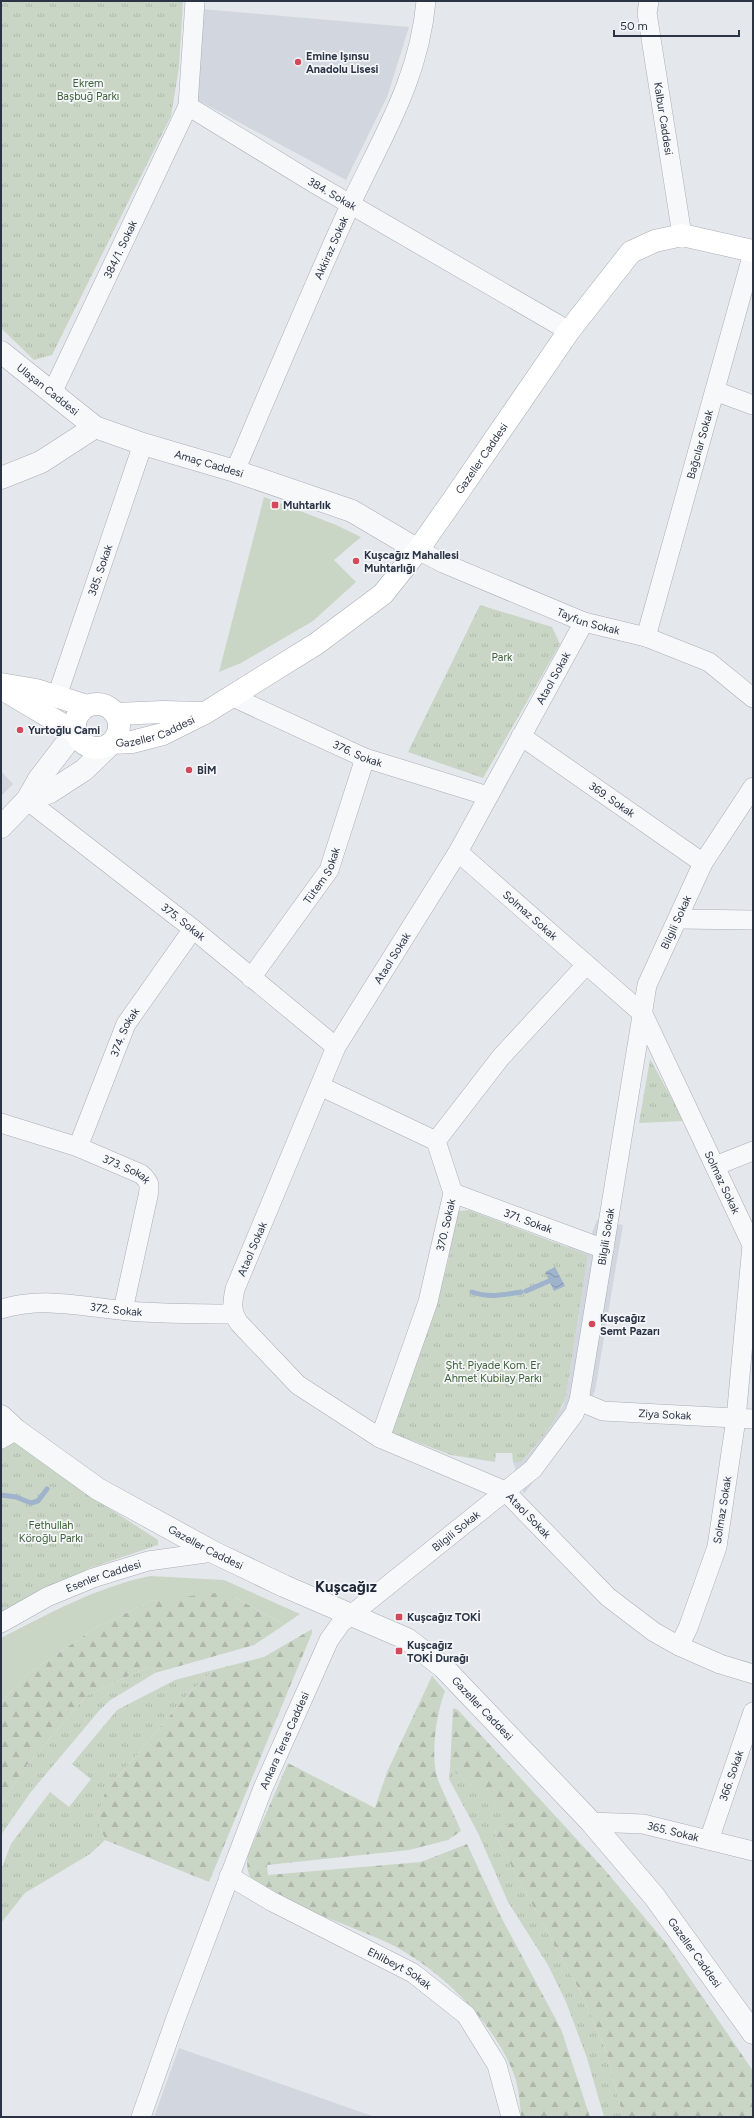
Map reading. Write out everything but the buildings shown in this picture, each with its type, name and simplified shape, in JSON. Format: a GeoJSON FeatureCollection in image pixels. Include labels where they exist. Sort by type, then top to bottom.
{"type":"FeatureCollection","features":[{"type":"Feature","properties":{"kind":"main road","name":"Gazeller Caddesi"},"geometry":{"type":"LineString","coordinates":[[112,743],[132,742],[163,734],[205,713],[316,644],[383,594],[418,550],[569,331],[631,252],[655,241],[682,235],[753,252]]}},
{"type":"Feature","properties":{"kind":"main road"},"geometry":{"type":"LineString","coordinates":[[1,684],[57,696],[87,706],[100,704],[112,709],[116,714],[119,721],[119,729],[112,743],[98,749],[90,748],[84,745],[75,732],[1,689]]}},
{"type":"Feature","properties":{"kind":"main road"},"geometry":{"type":"LineString","coordinates":[[75,732],[74,726],[78,714],[87,706]]}},
{"type":"Feature","properties":{"kind":"main road","name":"Gazeller Caddesi"},"geometry":{"type":"LineString","coordinates":[[116,714],[163,712],[205,713]]}},
{"type":"Feature","properties":{"kind":"street"},"geometry":{"type":"LineString","coordinates":[[188,106],[195,1]]}},
{"type":"Feature","properties":{"kind":"street","name":"Akkiraz Sokak"},"geometry":{"type":"LineString","coordinates":[[235,471],[351,204],[386,135],[414,66],[424,21],[426,1]]}},
{"type":"Feature","properties":{"kind":"street","name":"Kalbur Caddesi"},"geometry":{"type":"LineString","coordinates":[[649,1],[647,13],[682,235]]}},
{"type":"Feature","properties":{"kind":"street","name":"384. Sokak"},"geometry":{"type":"LineString","coordinates":[[188,106],[351,204],[569,331]]}},
{"type":"Feature","properties":{"kind":"street","name":"384/1. Sokak"},"geometry":{"type":"LineString","coordinates":[[52,393],[188,106]]}},
{"type":"Feature","properties":{"kind":"street","name":"Bağcılar Sokak"},"geometry":{"type":"LineString","coordinates":[[646,637],[753,252]]}},
{"type":"Feature","properties":{"kind":"street","name":"Ulaşan Caddesi"},"geometry":{"type":"LineString","coordinates":[[1,352],[95,427]]}},
{"type":"Feature","properties":{"kind":"street"},"geometry":{"type":"LineString","coordinates":[[715,391],[753,405]]}},
{"type":"Feature","properties":{"kind":"street"},"geometry":{"type":"LineString","coordinates":[[1,478],[41,462],[95,427]]}},
{"type":"Feature","properties":{"kind":"street","name":"Amaç Caddesi"},"geometry":{"type":"LineString","coordinates":[[95,427],[142,444],[235,471],[352,511],[418,550]]}},
{"type":"Feature","properties":{"kind":"street","name":"385. Sokak"},"geometry":{"type":"LineString","coordinates":[[57,696],[142,444]]}},
{"type":"Feature","properties":{"kind":"street","name":"Tayfun Sokak"},"geometry":{"type":"LineString","coordinates":[[418,550],[443,563],[584,622],[646,637],[709,662],[753,698]]}},
{"type":"Feature","properties":{"kind":"street","name":"Ataol Sokak"},"geometry":{"type":"LineString","coordinates":[[584,622],[458,852],[336,1047],[235,1289],[232,1306],[233,1314],[298,1385],[380,1438],[505,1491],[608,1597],[654,1632],[679,1646],[720,1664],[753,1674]]}},
{"type":"Feature","properties":{"kind":"street","name":"376. Sokak"},"geometry":{"type":"LineString","coordinates":[[233,697],[365,758],[488,796]]}},
{"type":"Feature","properties":{"kind":"street","name":"Gazeller Caddesi"},"geometry":{"type":"LineString","coordinates":[[1,827],[26,800],[39,779],[75,732]]}},
{"type":"Feature","properties":{"kind":"street","name":"369. Sokak"},"geometry":{"type":"LineString","coordinates":[[521,736],[703,863]]}},
{"type":"Feature","properties":{"kind":"street","name":"Gazeller Caddesi"},"geometry":{"type":"LineString","coordinates":[[26,800],[50,792],[84,770],[112,743]]}},
{"type":"Feature","properties":{"kind":"street","name":"Tütem Sokak"},"geometry":{"type":"LineString","coordinates":[[251,978],[329,870],[365,758]]}},
{"type":"Feature","properties":{"kind":"street","name":"Bilgili Sokak"},"geometry":{"type":"LineString","coordinates":[[352,1614],[533,1469],[574,1414],[579,1401],[647,985],[703,863],[753,787]]}},
{"type":"Feature","properties":{"kind":"street","name":"375. Sokak"},"geometry":{"type":"LineString","coordinates":[[26,800],[193,929],[336,1047]]}},
{"type":"Feature","properties":{"kind":"street","name":"Solmaz Sokak"},"geometry":{"type":"LineString","coordinates":[[458,852],[586,966],[643,1014],[752,1245],[744,1419],[717,1548],[688,1628],[679,1646]]}},
{"type":"Feature","properties":{"kind":"street"},"geometry":{"type":"LineString","coordinates":[[678,919],[753,920]]}},
{"type":"Feature","properties":{"kind":"street","name":"374. Sokak"},"geometry":{"type":"LineString","coordinates":[[78,1148],[126,1024],[193,929]]}},
{"type":"Feature","properties":{"kind":"street"},"geometry":{"type":"LineString","coordinates":[[320,1086],[436,1141],[501,1057],[586,966]]}},
{"type":"Feature","properties":{"kind":"street","name":"373. Sokak"},"geometry":{"type":"LineString","coordinates":[[1,1123],[78,1148],[142,1174],[149,1180],[150,1185],[122,1310]]}},
{"type":"Feature","properties":{"kind":"street","name":"370. Sokak"},"geometry":{"type":"LineString","coordinates":[[380,1438],[428,1302],[453,1193],[436,1141]]}},
{"type":"Feature","properties":{"kind":"street"},"geometry":{"type":"LineString","coordinates":[[715,1166],[753,1151]]}},
{"type":"Feature","properties":{"kind":"street","name":"371. Sokak"},"geometry":{"type":"LineString","coordinates":[[453,1193],[604,1249]]}},
{"type":"Feature","properties":{"kind":"street","name":"372. Sokak"},"geometry":{"type":"LineString","coordinates":[[1,1309],[26,1304],[51,1302],[161,1313],[233,1314]]}},
{"type":"Feature","properties":{"kind":"street","name":"Ziya Sokak"},"geometry":{"type":"LineString","coordinates":[[579,1401],[603,1411],[744,1419]]}},
{"type":"Feature","properties":{"kind":"street","name":"Gazeller Caddesi"},"geometry":{"type":"LineString","coordinates":[[6,1429],[98,1489],[213,1552],[284,1586],[407,1639],[443,1667],[591,1822],[654,1896],[753,2033]]}},
{"type":"Feature","properties":{"kind":"street","name":"Esenler Caddesi"},"geometry":{"type":"LineString","coordinates":[[1,1623],[47,1597],[93,1578],[148,1560],[213,1552]]}},
{"type":"Feature","properties":{"kind":"street","name":"Ankara Teras Caddesi"},"geometry":{"type":"LineString","coordinates":[[141,2117],[229,1876],[264,1788],[329,1640],[342,1622],[352,1614]]}},
{"type":"Feature","properties":{"kind":"street","name":"366. Sokak"},"geometry":{"type":"LineString","coordinates":[[709,1840],[753,1712]]}},
{"type":"Feature","properties":{"kind":"street","name":"365. Sokak"},"geometry":{"type":"LineString","coordinates":[[591,1822],[643,1824],[753,1851]]}},
{"type":"Feature","properties":{"kind":"street","name":"Ehlibeyt Sokak"},"geometry":{"type":"LineString","coordinates":[[229,1876],[271,1902],[413,1973],[466,2016],[497,2065],[511,2117]]}},
{"type":"Feature","properties":{"kind":"shaded area","name":"Emine Işınsu Anadolu Lisesi"},"geometry":{"type":"Polygon","coordinates":[[[202,9],[409,27],[387,97],[346,180],[196,99],[202,9]]]}},
{"type":"Feature","properties":{"kind":"shaded area"},"geometry":{"type":"Polygon","coordinates":[[[1,771],[13,784],[1,796],[1,771]]]}},
{"type":"Feature","properties":{"kind":"shaded area","name":"Kuşcağız Semt Pazarı"},"geometry":{"type":"Polygon","coordinates":[[[597,1220],[623,1225],[595,1391],[580,1418],[524,1494],[513,1462],[521,1462],[533,1449],[563,1406],[566,1396],[588,1255],[567,1247],[572,1230],[591,1235],[597,1220]]]}},
{"type":"Feature","properties":{"kind":"shaded area"},"geometry":{"type":"Polygon","coordinates":[[[179,2048],[375,2117],[154,2117],[179,2048]]]}},
{"type":"Feature","properties":{"kind":"green space","name":"Ekrem Başbuğ Parkı"},"geometry":{"type":"Polygon","coordinates":[[[1,1],[183,1],[179,67],[171,116],[52,355],[34,360],[1,328],[1,1]]]}},
{"type":"Feature","properties":{"kind":"green space"},"geometry":{"type":"Polygon","coordinates":[[[264,497],[336,525],[361,537],[334,560],[356,582],[313,621],[241,663],[219,672],[264,497]]]}},
{"type":"Feature","properties":{"kind":"green space","name":"Park"},"geometry":{"type":"Polygon","coordinates":[[[480,605],[552,627],[560,644],[483,778],[408,752],[480,605]]]}},
{"type":"Feature","properties":{"kind":"green space"},"geometry":{"type":"Polygon","coordinates":[[[650,1059],[684,1121],[639,1123],[650,1059]]]}},
{"type":"Feature","properties":{"kind":"green space","name":"Şht. Piyade Kom. Er Ahmet Kubilay Parkı"},"geometry":{"type":"Polygon","coordinates":[[[469,1210],[588,1255],[566,1396],[547,1431],[521,1462],[513,1462],[512,1453],[496,1453],[495,1462],[451,1455],[392,1433],[433,1305],[444,1277],[449,1257],[455,1215],[459,1211],[469,1210]]]}},
{"type":"Feature","properties":{"kind":"green space","name":"Fethullah Köroğlu Parkı"},"geometry":{"type":"Polygon","coordinates":[[[16,1440],[81,1490],[158,1540],[158,1545],[90,1568],[42,1590],[1,1616],[1,1447],[16,1440]]]}},
{"type":"Feature","properties":{"kind":"green space"},"geometry":{"type":"Polygon","coordinates":[[[150,1576],[224,1580],[300,1614],[284,1625],[231,1595],[151,1601],[97,1627],[29,1673],[1,1703],[1,1638],[92,1594],[150,1576]]]}},
{"type":"Feature","properties":{"kind":"green space"},"geometry":{"type":"Polygon","coordinates":[[[215,1593],[231,1595],[284,1625],[254,1645],[155,1673],[151,1666],[87,1695],[28,1764],[1,1803],[1,1703],[29,1673],[97,1627],[151,1601],[215,1593]]]}},
{"type":"Feature","properties":{"kind":"green space"},"geometry":{"type":"Polygon","coordinates":[[[312,1629],[312,1633],[209,1882],[105,1840],[97,1818],[105,1792],[189,1693],[213,1670],[264,1657],[312,1629]]]}},
{"type":"Feature","properties":{"kind":"green space"},"geometry":{"type":"Polygon","coordinates":[[[151,1666],[155,1673],[109,1701],[98,1712],[30,1793],[1,1835],[1,1803],[28,1764],[87,1695],[151,1666]]]}},
{"type":"Feature","properties":{"kind":"green space"},"geometry":{"type":"Polygon","coordinates":[[[213,1670],[189,1693],[105,1792],[97,1818],[105,1840],[90,1854],[25,1893],[1,1923],[1,1870],[11,1844],[50,1792],[69,1807],[91,1779],[72,1764],[117,1710],[175,1680],[213,1670]]]}},
{"type":"Feature","properties":{"kind":"green space"},"geometry":{"type":"Polygon","coordinates":[[[432,1676],[445,1691],[439,1711],[435,1736],[434,1760],[436,1771],[438,1780],[461,1831],[448,1840],[409,1850],[267,1865],[268,1875],[421,1862],[467,1844],[500,1915],[561,2029],[590,2117],[521,2117],[517,2083],[504,2052],[477,2014],[442,1979],[404,1951],[384,1941],[310,1911],[262,1889],[255,1884],[248,1872],[248,1855],[288,1763],[375,1808],[387,1772],[432,1676]]]}},
{"type":"Feature","properties":{"kind":"green space"},"geometry":{"type":"Polygon","coordinates":[[[453,1708],[458,1710],[604,1869],[665,1942],[753,2071],[753,2117],[623,2117],[606,2051],[583,1997],[494,1834],[496,1829],[520,1820],[450,1769],[453,1708]]]}},
{"type":"Feature","properties":{"kind":"green space"},"geometry":{"type":"Polygon","coordinates":[[[450,1769],[521,1820],[496,1829],[494,1834],[583,1997],[606,2051],[623,2117],[604,2117],[587,2058],[566,2002],[548,1965],[508,1902],[478,1833],[449,1779],[450,1769]]]}},
{"type":"Feature","properties":{"kind":"water"},"geometry":{"type":"Polygon","coordinates":[[[555,1267],[565,1286],[554,1291],[545,1272],[555,1267]]]}},
{"type":"Feature","properties":{"kind":"waterway"},"geometry":{"type":"LineString","coordinates":[[526,1291],[549,1281]]}},
{"type":"Feature","properties":{"kind":"waterway"},"geometry":{"type":"LineString","coordinates":[[472,1292],[484,1295],[503,1295],[521,1292]]}},
{"type":"Feature","properties":{"kind":"waterway"},"geometry":{"type":"LineString","coordinates":[[1,1495],[16,1497],[31,1503],[38,1501],[47,1489]]}},
{"type":"Feature","properties":{"kind":"place","name":"Emine Işınsu Anadolu Lisesi"},"geometry":{"type":"Point","coordinates":[298,62]}},
{"type":"Feature","properties":{"kind":"place","name":"Muhtarlık"},"geometry":{"type":"Point","coordinates":[275,505]}},
{"type":"Feature","properties":{"kind":"place","name":"Kuşcağız Mahallesi Muhtarlığı"},"geometry":{"type":"Point","coordinates":[356,561]}},
{"type":"Feature","properties":{"kind":"place","name":"Yurtoğlu Cami"},"geometry":{"type":"Point","coordinates":[20,730]}},
{"type":"Feature","properties":{"kind":"place","name":"BİM"},"geometry":{"type":"Point","coordinates":[189,770]}},
{"type":"Feature","properties":{"kind":"place","name":"Kuşcağız Semt Pazarı"},"geometry":{"type":"Point","coordinates":[592,1324]}},
{"type":"Feature","properties":{"kind":"place","name":"Kuşcağız TOKİ"},"geometry":{"type":"Point","coordinates":[399,1617]}},
{"type":"Feature","properties":{"kind":"place","name":"Kuşcağız TOKİ Durağı"},"geometry":{"type":"Point","coordinates":[399,1651]}},
{"type":"Feature","properties":{"kind":"district","name":"Kuşcağız"},"geometry":{"type":"Point","coordinates":[346,1587]}}]}
